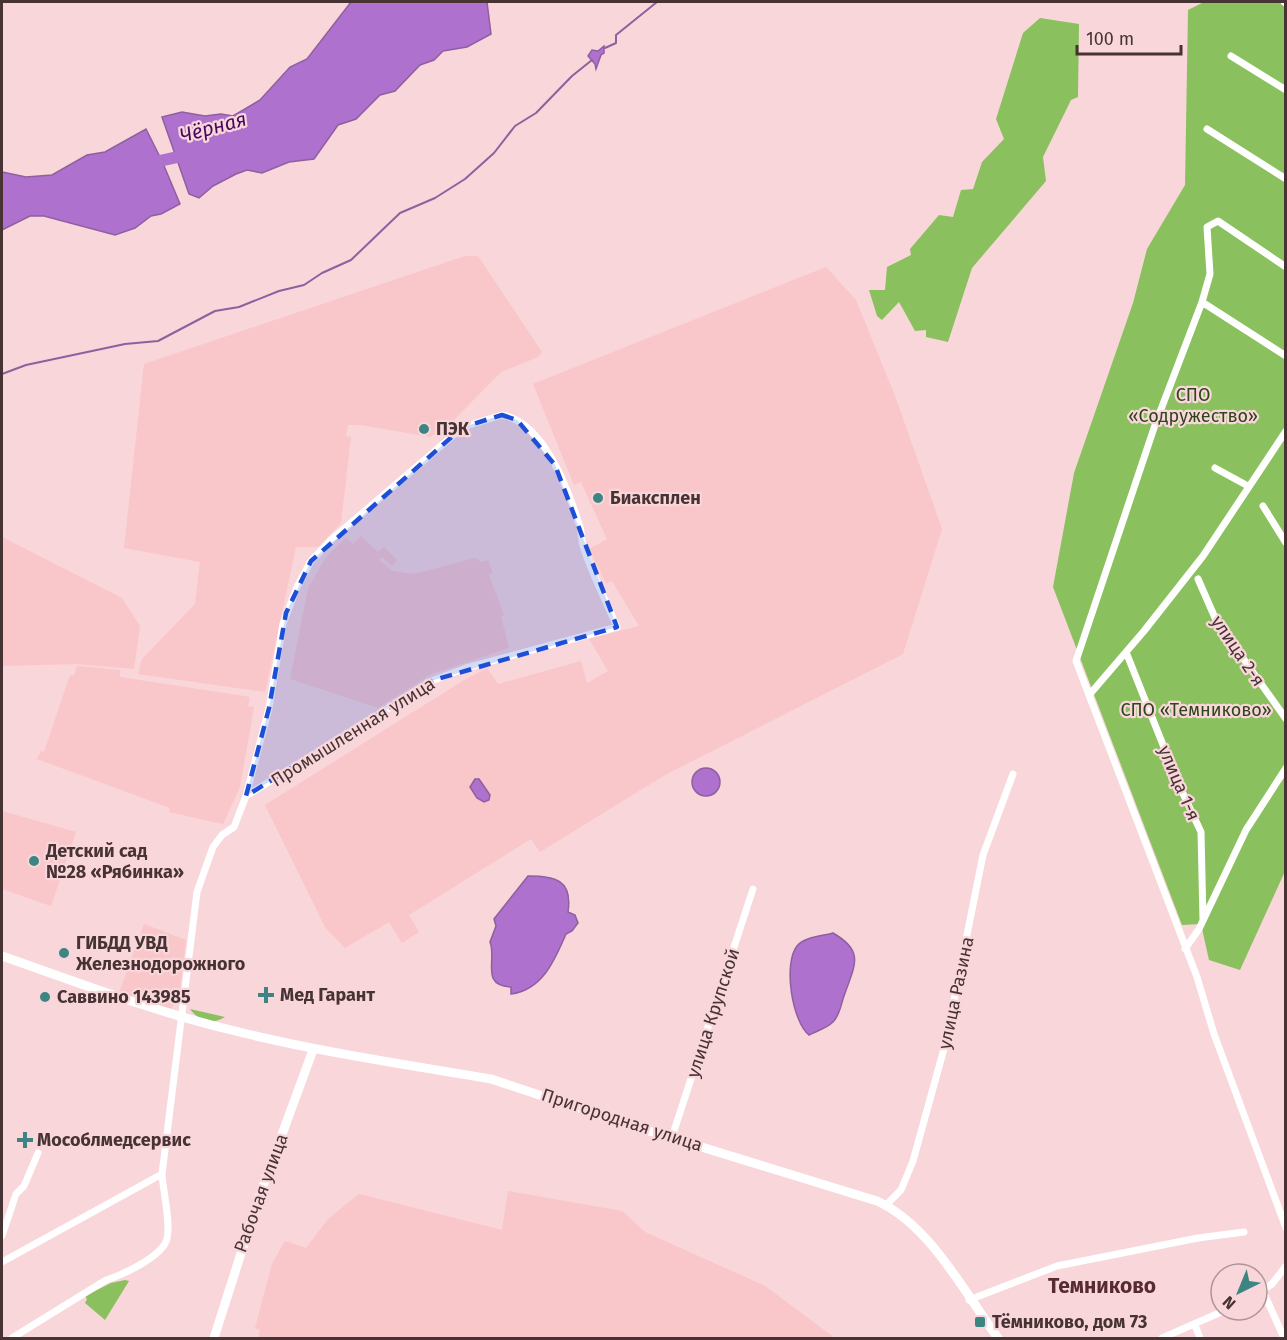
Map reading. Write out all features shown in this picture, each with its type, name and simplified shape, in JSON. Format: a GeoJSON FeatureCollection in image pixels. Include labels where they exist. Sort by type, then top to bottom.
{"type":"FeatureCollection","features":[{"type":"Feature","properties":{"kind":"street"},"geometry":{"type":"LineString","coordinates":[[1231,56],[1286,90]]}},
{"type":"Feature","properties":{"kind":"street"},"geometry":{"type":"LineString","coordinates":[[1207,129],[1286,179]]}},
{"type":"Feature","properties":{"kind":"street"},"geometry":{"type":"LineString","coordinates":[[1286,267],[1218,221],[1207,227],[1210,274],[1202,302],[1155,425],[1076,661],[1185,949],[1286,1228]]}},
{"type":"Feature","properties":{"kind":"street"},"geometry":{"type":"LineString","coordinates":[[1202,302],[1286,356]]}},
{"type":"Feature","properties":{"kind":"street","name":"Промышленная улица"},"geometry":{"type":"LineString","coordinates":[[12,1338],[106,1280],[124,1274],[162,1248],[167,1233],[162,1174],[193,914],[204,869],[217,841],[234,827],[246,796],[269,708],[286,613],[311,561],[342,529],[463,427],[502,415],[523,424],[535,435],[555,465],[580,526],[582,545],[617,627],[434,680],[246,796]]}},
{"type":"Feature","properties":{"kind":"street"},"geometry":{"type":"LineString","coordinates":[[1090,694],[1203,556],[1286,431]]}},
{"type":"Feature","properties":{"kind":"street"},"geometry":{"type":"LineString","coordinates":[[1215,468],[1248,486]]}},
{"type":"Feature","properties":{"kind":"street"},"geometry":{"type":"LineString","coordinates":[[1263,506],[1286,543]]}},
{"type":"Feature","properties":{"kind":"street","name":"улица 2-я"},"geometry":{"type":"LineString","coordinates":[[1198,579],[1216,620],[1286,719]]}},
{"type":"Feature","properties":{"kind":"street","name":"улица 1-я"},"geometry":{"type":"LineString","coordinates":[[1126,652],[1179,785],[1201,832],[1203,920]]}},
{"type":"Feature","properties":{"kind":"street"},"geometry":{"type":"LineString","coordinates":[[1185,949],[1203,920],[1246,830],[1286,768]]}},
{"type":"Feature","properties":{"kind":"street","name":"улица Разина"},"geometry":{"type":"LineString","coordinates":[[886,1205],[901,1190],[913,1161],[945,1045],[985,847],[1013,774]]}},
{"type":"Feature","properties":{"kind":"street","name":"улица Крупской"},"geometry":{"type":"LineString","coordinates":[[672,1137],[753,889]]}},
{"type":"Feature","properties":{"kind":"street","name":"Пригородная улица"},"geometry":{"type":"LineString","coordinates":[[2,956],[182,1017],[313,1050],[490,1079],[824,1182],[886,1205],[900,1213],[920,1232],[998,1338]]}},
{"type":"Feature","properties":{"kind":"street","name":"Рабочая улица"},"geometry":{"type":"LineString","coordinates":[[214,1338],[259,1197],[313,1050]]}},
{"type":"Feature","properties":{"kind":"street"},"geometry":{"type":"LineString","coordinates":[[2,1236],[16,1194],[24,1186],[38,1154]]}},
{"type":"Feature","properties":{"kind":"street"},"geometry":{"type":"LineString","coordinates":[[2,1262],[162,1174]]}},
{"type":"Feature","properties":{"kind":"street"},"geometry":{"type":"LineString","coordinates":[[969,1300],[1056,1266],[1198,1238],[1244,1232]]}},
{"type":"Feature","properties":{"kind":"street"},"geometry":{"type":"LineString","coordinates":[[1269,1284],[1286,1266]]}},
{"type":"Feature","properties":{"kind":"street"},"geometry":{"type":"LineString","coordinates":[[1269,1310],[1284,1338]]}},
{"type":"Feature","properties":{"kind":"street"},"geometry":{"type":"LineString","coordinates":[[1162,1338],[1209,1318]]}},
{"type":"Feature","properties":{"kind":"street"},"geometry":{"type":"LineString","coordinates":[[1195,1325],[1200,1338]]}},
{"type":"Feature","properties":{"kind":"highlighted area"},"geometry":{"type":"Polygon","coordinates":[[[502,415],[517,420],[555,465],[617,627],[434,680],[246,796],[269,708],[286,613],[311,561],[463,427],[502,415]]]}},
{"type":"Feature","properties":{"kind":"shaded area"},"geometry":{"type":"Polygon","coordinates":[[[465,256],[478,256],[542,352],[538,357],[501,372],[446,428],[430,437],[361,425],[348,425],[346,436],[351,437],[341,523],[318,547],[296,547],[265,692],[138,674],[142,659],[195,604],[200,562],[124,548],[144,364],[465,256]]]}},
{"type":"Feature","properties":{"kind":"shaded area"},"geometry":{"type":"Polygon","coordinates":[[[826,267],[856,300],[895,396],[942,529],[903,654],[665,775],[540,852],[531,839],[409,915],[419,932],[402,943],[389,922],[345,948],[325,927],[265,805],[487,668],[498,684],[581,661],[587,683],[608,671],[589,639],[639,626],[612,581],[606,583],[589,549],[607,539],[581,482],[574,485],[533,384],[826,267]]]}},
{"type":"Feature","properties":{"kind":"shaded area"},"geometry":{"type":"Polygon","coordinates":[[[361,536],[378,552],[384,547],[397,560],[392,566],[382,557],[379,560],[393,571],[414,574],[475,558],[482,562],[488,560],[493,573],[489,575],[504,615],[501,616],[509,648],[431,674],[378,708],[290,679],[308,588],[326,557],[346,538],[353,544],[361,536]]]}},
{"type":"Feature","properties":{"kind":"shaded area"},"geometry":{"type":"Polygon","coordinates":[[[2,537],[122,598],[140,626],[134,669],[76,664],[2,666],[2,537]]]}},
{"type":"Feature","properties":{"kind":"shaded area"},"geometry":{"type":"Polygon","coordinates":[[[77,666],[120,670],[120,677],[250,697],[248,706],[254,707],[240,787],[223,824],[169,812],[170,808],[37,759],[41,751],[44,752],[70,675],[74,676],[77,666]]]}},
{"type":"Feature","properties":{"kind":"shaded area","name":"Детский сад №28 «Рябинка»"},"geometry":{"type":"Polygon","coordinates":[[[2,811],[76,832],[51,906],[2,889],[2,811]]]}},
{"type":"Feature","properties":{"kind":"shaded area"},"geometry":{"type":"Polygon","coordinates":[[[144,924],[186,940],[179,998],[171,1009],[119,993],[144,924]]]}},
{"type":"Feature","properties":{"kind":"shaded area"},"geometry":{"type":"Polygon","coordinates":[[[508,1191],[622,1211],[645,1232],[765,1286],[835,1338],[258,1338],[260,1330],[255,1328],[272,1264],[285,1241],[306,1248],[328,1219],[359,1194],[502,1230],[508,1191]]]}},
{"type":"Feature","properties":{"kind":"green space"},"geometry":{"type":"Polygon","coordinates":[[[1204,2],[1285,2],[1286,869],[1240,970],[1209,960],[1201,924],[1182,925],[1053,587],[1074,473],[1133,303],[1147,249],[1185,185],[1188,10],[1204,2]]]}},
{"type":"Feature","properties":{"kind":"green space"},"geometry":{"type":"Polygon","coordinates":[[[1040,18],[1079,24],[1078,97],[1071,100],[1043,157],[1046,181],[972,268],[948,342],[926,337],[926,330],[915,331],[899,302],[882,320],[877,316],[869,290],[885,290],[887,267],[911,255],[910,249],[939,215],[953,217],[961,190],[973,189],[982,162],[1004,139],[996,119],[1023,33],[1040,18]]]}},
{"type":"Feature","properties":{"kind":"green space"},"geometry":{"type":"Polygon","coordinates":[[[190,1009],[225,1017],[215,1021],[206,1020],[197,1016],[190,1009]]]}},
{"type":"Feature","properties":{"kind":"green space"},"geometry":{"type":"Polygon","coordinates":[[[129,1281],[105,1320],[85,1303],[87,1299],[85,1296],[111,1283],[129,1281]]]}},
{"type":"Feature","properties":{"kind":"water"},"geometry":{"type":"Polygon","coordinates":[[[351,2],[487,2],[491,34],[467,47],[443,51],[434,60],[420,65],[395,91],[380,95],[356,119],[338,125],[314,159],[289,162],[262,173],[247,170],[213,186],[199,198],[189,194],[162,117],[182,112],[205,116],[221,114],[233,116],[260,100],[290,67],[307,59],[351,2]]]}},
{"type":"Feature","properties":{"kind":"water"},"geometry":{"type":"Polygon","coordinates":[[[604,46],[604,53],[596,69],[588,56],[592,50],[598,51],[604,46]]]}},
{"type":"Feature","properties":{"kind":"water"},"geometry":{"type":"Polygon","coordinates":[[[146,129],[180,204],[161,214],[151,216],[135,228],[115,235],[44,216],[30,216],[2,230],[2,172],[26,177],[52,175],[87,155],[105,152],[146,129]]]}},
{"type":"Feature","properties":{"kind":"water"},"geometry":{"type":"Polygon","coordinates":[[[706,768],[716,772],[720,782],[716,792],[706,796],[696,792],[692,782],[696,772],[706,768]]]}},
{"type":"Feature","properties":{"kind":"water"},"geometry":{"type":"Polygon","coordinates":[[[475,779],[479,779],[490,795],[489,800],[484,802],[477,798],[470,787],[475,779]]]}},
{"type":"Feature","properties":{"kind":"water"},"geometry":{"type":"Polygon","coordinates":[[[528,876],[546,877],[560,882],[568,892],[568,912],[575,915],[578,923],[572,931],[566,934],[552,963],[540,980],[522,991],[511,994],[511,987],[501,985],[493,977],[490,942],[496,926],[494,919],[528,876]]]}},
{"type":"Feature","properties":{"kind":"water"},"geometry":{"type":"Polygon","coordinates":[[[833,933],[843,940],[854,953],[854,968],[840,1009],[833,1022],[809,1035],[798,1018],[791,992],[793,954],[800,943],[833,933]]]}},
{"type":"Feature","properties":{"kind":"waterway"},"geometry":{"type":"LineString","coordinates":[[605,48],[616,43],[616,35],[657,2]]}},
{"type":"Feature","properties":{"kind":"waterway"},"geometry":{"type":"LineString","coordinates":[[2,374],[26,365],[125,344],[158,341],[215,311],[239,307],[279,291],[304,285],[322,273],[351,260],[400,213],[435,198],[465,179],[494,153],[515,126],[536,113],[572,76],[592,60]]}},
{"type":"Feature","properties":{"kind":"waterway","name":"Чёрная"},"geometry":{"type":"LineString","coordinates":[[146,164],[191,154]]}},
{"type":"Feature","properties":{"kind":"place","name":"ПЭК"},"geometry":{"type":"Point","coordinates":[424,429]}},
{"type":"Feature","properties":{"kind":"place","name":"Биаксплен"},"geometry":{"type":"Point","coordinates":[598,498]}},
{"type":"Feature","properties":{"kind":"place","name":"Детский сад №28 «Рябинка»"},"geometry":{"type":"Point","coordinates":[34,861]}},
{"type":"Feature","properties":{"kind":"place","name":"ГИБДД УВД Железнодорожного"},"geometry":{"type":"Point","coordinates":[64,953]}},
{"type":"Feature","properties":{"kind":"place","name":"Мед Гарант"},"geometry":{"type":"Point","coordinates":[266,995]}},
{"type":"Feature","properties":{"kind":"place","name":"Саввино 143985"},"geometry":{"type":"Point","coordinates":[45,997]}},
{"type":"Feature","properties":{"kind":"place","name":"Мособлмедсервис"},"geometry":{"type":"Point","coordinates":[25,1140]}},
{"type":"Feature","properties":{"kind":"place","name":"Тёмниково, дом 73"},"geometry":{"type":"Point","coordinates":[980,1322]}},
{"type":"Feature","properties":{"kind":"district","name":"Темниково"},"geometry":{"type":"Point","coordinates":[1102,1286]}},
{"type":"Feature","properties":{"kind":"park label","name":"СПО «Содружество»"},"geometry":{"type":"Point","coordinates":[1193,405]}},
{"type":"Feature","properties":{"kind":"park label","name":"СПО «Темниково»"},"geometry":{"type":"Point","coordinates":[1196,710]}}]}
